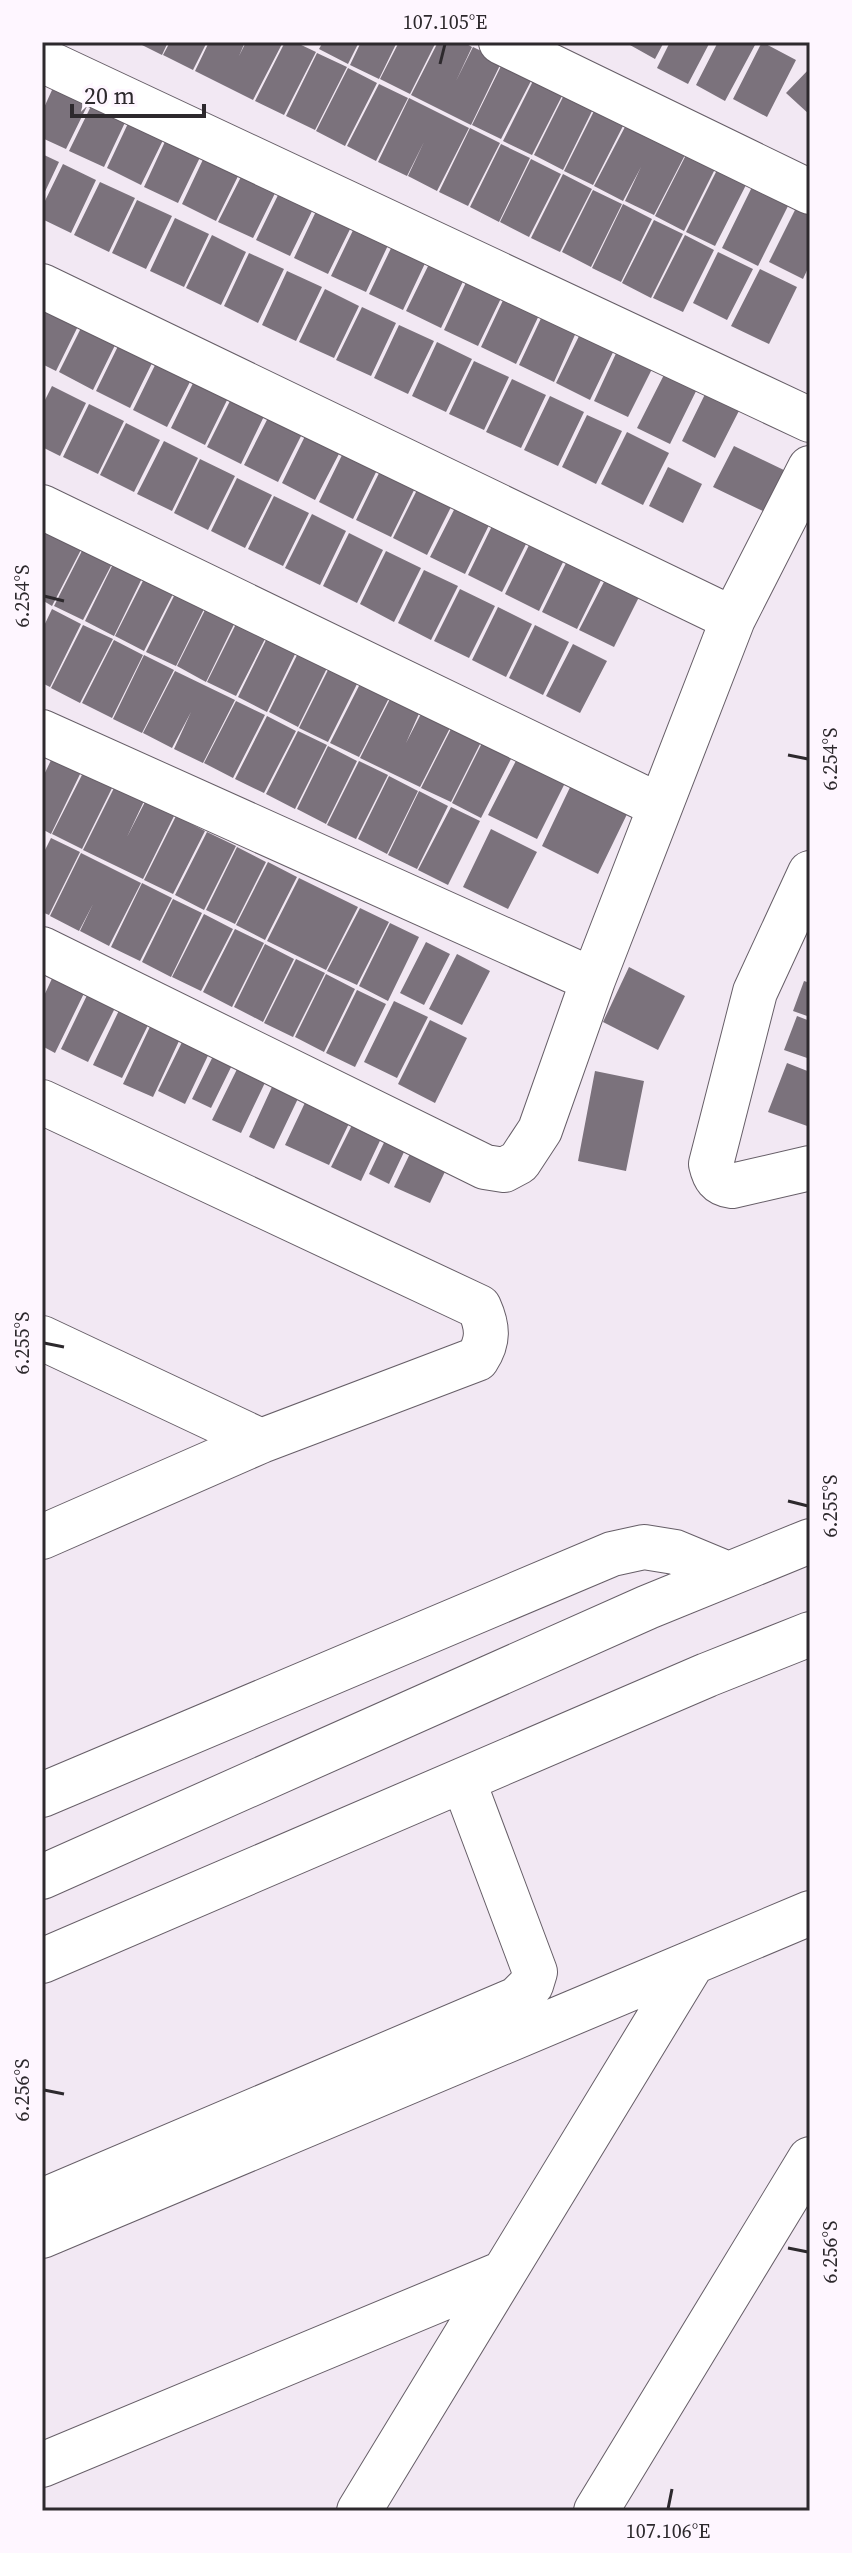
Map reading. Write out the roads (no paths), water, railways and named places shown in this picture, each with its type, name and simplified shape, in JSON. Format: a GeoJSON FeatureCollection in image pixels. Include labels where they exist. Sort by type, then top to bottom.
{"type":"FeatureCollection","features":[{"type":"Feature","properties":{"kind":"street"},"geometry":{"type":"LineString","coordinates":[[501,42],[810,192]]}},
{"type":"Feature","properties":{"kind":"street"},"geometry":{"type":"LineString","coordinates":[[42,60],[810,420]]}},
{"type":"Feature","properties":{"kind":"street"},"geometry":{"type":"LineString","coordinates":[[42,286],[733,619]]}},
{"type":"Feature","properties":{"kind":"street"},"geometry":{"type":"LineString","coordinates":[[42,949],[485,1167],[504,1170],[519,1162],[540,1130],[593,980],[733,619],[810,468]]}},
{"type":"Feature","properties":{"kind":"street"},"geometry":{"type":"LineString","coordinates":[[42,507],[660,806]]}},
{"type":"Feature","properties":{"kind":"street"},"geometry":{"type":"LineString","coordinates":[[42,732],[593,980]]}},
{"type":"Feature","properties":{"kind":"street"},"geometry":{"type":"LineString","coordinates":[[810,873],[755,992],[711,1164],[714,1176],[722,1185],[732,1186],[810,1168]]}},
{"type":"Feature","properties":{"kind":"street"},"geometry":{"type":"LineString","coordinates":[[42,1102],[479,1307],[487,1324],[485,1346],[477,1359],[261,1441],[42,1537]]}},
{"type":"Feature","properties":{"kind":"street"},"geometry":{"type":"LineString","coordinates":[[42,1338],[261,1441]]}},
{"type":"Feature","properties":{"kind":"street"},"geometry":{"type":"LineString","coordinates":[[42,1877],[648,1607],[810,1541]]}},
{"type":"Feature","properties":{"kind":"street"},"geometry":{"type":"LineString","coordinates":[[42,1795],[612,1554],[644,1547],[675,1552],[728,1574]]}},
{"type":"Feature","properties":{"kind":"street"},"geometry":{"type":"LineString","coordinates":[[42,1961],[707,1675],[810,1634]]}},
{"type":"Feature","properties":{"kind":"street"},"geometry":{"type":"LineString","coordinates":[[42,2201],[517,1999],[531,1985],[535,1972],[463,1780]]}},
{"type":"Feature","properties":{"kind":"street"},"geometry":{"type":"LineString","coordinates":[[42,2236],[810,1913]]}},
{"type":"Feature","properties":{"kind":"street"},"geometry":{"type":"LineString","coordinates":[[359,2511],[691,1965]]}},
{"type":"Feature","properties":{"kind":"street"},"geometry":{"type":"LineString","coordinates":[[596,2511],[810,2159]]}},
{"type":"Feature","properties":{"kind":"street"},"geometry":{"type":"LineString","coordinates":[[42,2465],[503,2273]]}}]}
